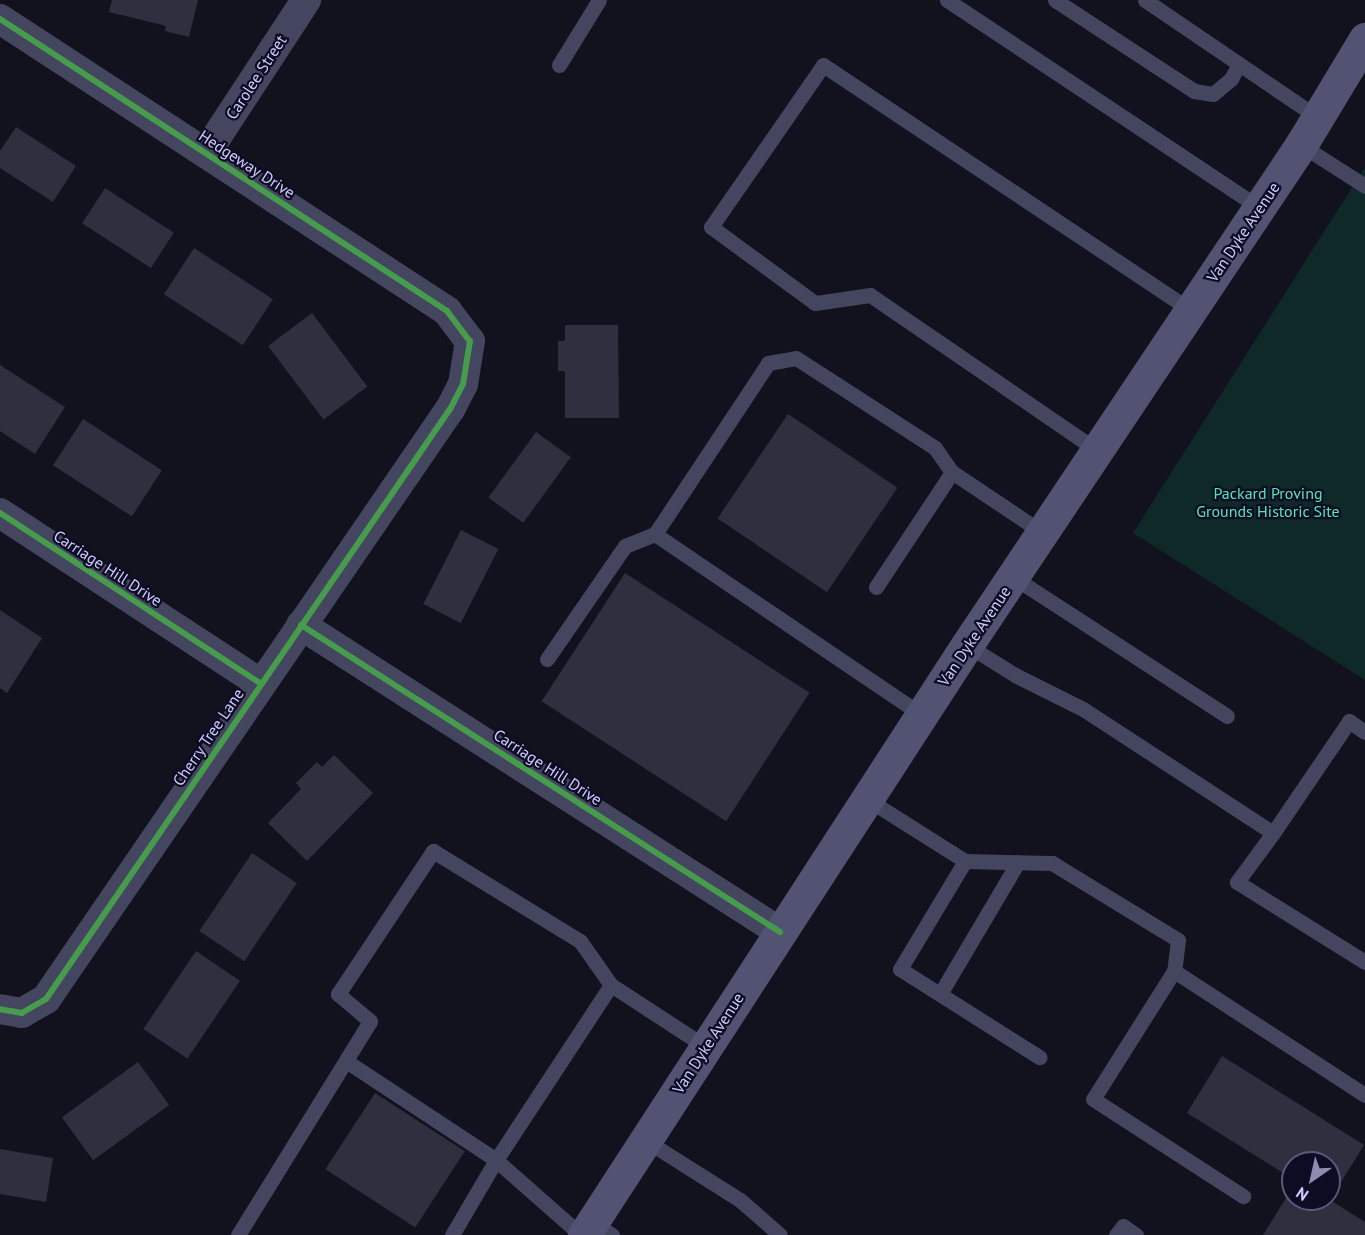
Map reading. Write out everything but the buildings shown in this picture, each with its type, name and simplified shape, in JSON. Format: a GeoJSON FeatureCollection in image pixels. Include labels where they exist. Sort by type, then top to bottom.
{"type":"FeatureCollection","features":[{"type":"Feature","properties":{"kind":"main road","name":"Van Dyke Avenue"},"geometry":{"type":"LineString","coordinates":[[592,1232],[645,1140],[967,645],[1098,451],[1317,117],[1356,71],[1365,39]]}},
{"type":"Feature","properties":{"kind":"street","name":"Carolee Street"},"geometry":{"type":"LineString","coordinates":[[206,153],[306,0]]}},
{"type":"Feature","properties":{"kind":"street","name":"Hedgeway Drive"},"geometry":{"type":"LineString","coordinates":[[0,19],[447,311],[470,341]]}},
{"type":"Feature","properties":{"kind":"street","name":"Cherry Tree Lane"},"geometry":{"type":"LineString","coordinates":[[11,1011],[46,999],[450,409],[463,384],[470,341]]}},
{"type":"Feature","properties":{"kind":"street","name":"Carriage Hill Drive"},"geometry":{"type":"LineString","coordinates":[[0,513],[261,684]]}},
{"type":"Feature","properties":{"kind":"street","name":"Carriage Hill Drive"},"geometry":{"type":"LineString","coordinates":[[301,625],[780,932]]}},
{"type":"Feature","properties":{"kind":"lane"},"geometry":{"type":"LineString","coordinates":[[559,65],[598,0]]}},
{"type":"Feature","properties":{"kind":"lane"},"geometry":{"type":"LineString","coordinates":[[947,0],[1259,207]]}},
{"type":"Feature","properties":{"kind":"lane"},"geometry":{"type":"LineString","coordinates":[[1055,0],[1194,91],[1213,94],[1231,79],[1239,64]]}},
{"type":"Feature","properties":{"kind":"lane"},"geometry":{"type":"LineString","coordinates":[[1145,0],[1317,117]]}},
{"type":"Feature","properties":{"kind":"lane"},"geometry":{"type":"LineString","coordinates":[[1098,451],[870,295],[815,303],[711,227],[823,65],[1191,310]]}},
{"type":"Feature","properties":{"kind":"lane"},"geometry":{"type":"LineString","coordinates":[[1300,145],[1365,186]]}},
{"type":"Feature","properties":{"kind":"lane"},"geometry":{"type":"LineString","coordinates":[[547,658],[625,546],[655,534],[768,363],[796,358],[935,448],[952,472],[1043,533]]}},
{"type":"Feature","properties":{"kind":"lane"},"geometry":{"type":"LineString","coordinates":[[876,587],[952,472]]}},
{"type":"Feature","properties":{"kind":"lane"},"geometry":{"type":"LineString","coordinates":[[655,534],[922,715]]}},
{"type":"Feature","properties":{"kind":"lane"},"geometry":{"type":"LineString","coordinates":[[1013,578],[1227,716]]}},
{"type":"Feature","properties":{"kind":"lane"},"geometry":{"type":"LineString","coordinates":[[967,645],[1014,675],[1083,709],[1273,833]]}},
{"type":"Feature","properties":{"kind":"lane"},"geometry":{"type":"LineString","coordinates":[[1365,732],[1349,722],[1237,882],[1365,962]]}},
{"type":"Feature","properties":{"kind":"lane"},"geometry":{"type":"LineString","coordinates":[[867,799],[965,861],[1052,863],[1178,940],[1174,971],[1093,1099],[1243,1196]]}},
{"type":"Feature","properties":{"kind":"lane"},"geometry":{"type":"LineString","coordinates":[[238,1235],[370,1021],[338,994],[433,851],[580,941],[610,985],[706,1047]]}},
{"type":"Feature","properties":{"kind":"lane"},"geometry":{"type":"LineString","coordinates":[[965,861],[900,969],[1038,1057]]}},
{"type":"Feature","properties":{"kind":"lane"},"geometry":{"type":"LineString","coordinates":[[940,994],[1018,862]]}},
{"type":"Feature","properties":{"kind":"lane"},"geometry":{"type":"LineString","coordinates":[[1174,971],[1365,1095]]}},
{"type":"Feature","properties":{"kind":"lane"},"geometry":{"type":"LineString","coordinates":[[452,1235],[496,1160],[610,985]]}},
{"type":"Feature","properties":{"kind":"lane"},"geometry":{"type":"LineString","coordinates":[[346,1061],[496,1160],[592,1232]]}},
{"type":"Feature","properties":{"kind":"lane"},"geometry":{"type":"LineString","coordinates":[[645,1140],[740,1200],[780,1235]]}},
{"type":"Feature","properties":{"kind":"lane"},"geometry":{"type":"LineString","coordinates":[[1116,1235],[1123,1226],[1136,1235]]}},
{"type":"Feature","properties":{"kind":"green space","name":"Packard Proving Grounds Historic Site"},"geometry":{"type":"Polygon","coordinates":[[[1365,167],[1365,680],[1133,533],[1365,167]]]}},
{"type":"Feature","properties":{"kind":"cycle path"},"geometry":{"type":"LineString","coordinates":[[0,19],[447,311],[470,341],[463,384],[450,409],[46,999],[22,1013],[0,1009]]}},
{"type":"Feature","properties":{"kind":"cycle path"},"geometry":{"type":"LineString","coordinates":[[0,513],[261,684]]}},
{"type":"Feature","properties":{"kind":"cycle path"},"geometry":{"type":"LineString","coordinates":[[301,625],[780,932]]}}]}
